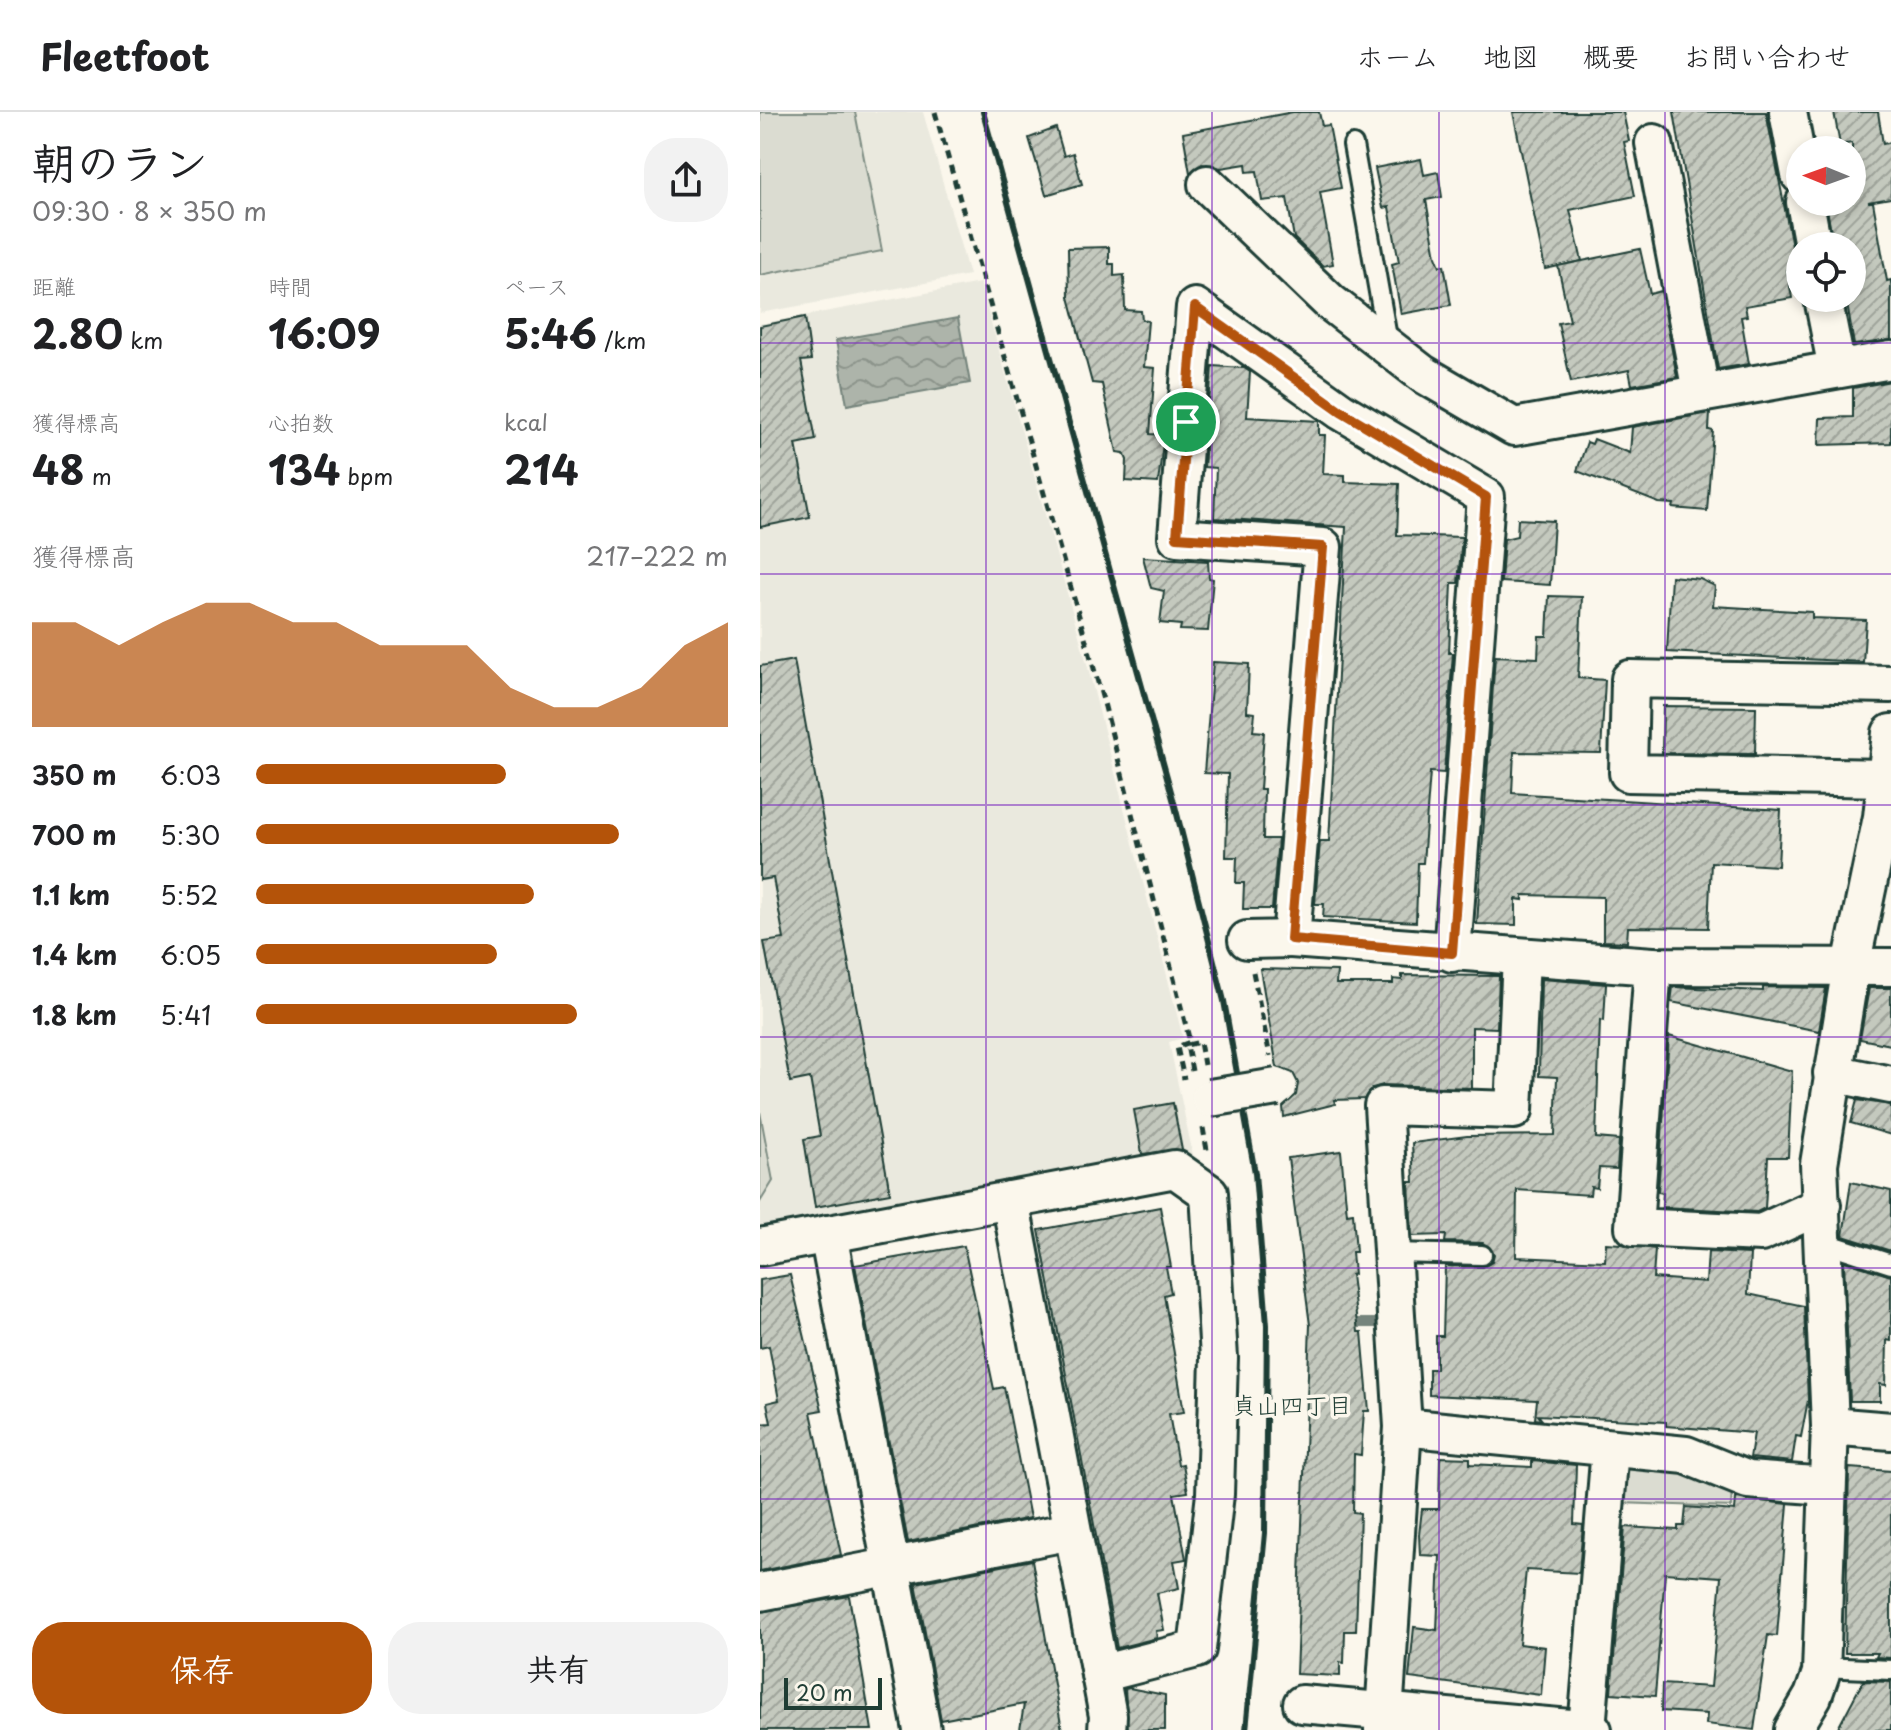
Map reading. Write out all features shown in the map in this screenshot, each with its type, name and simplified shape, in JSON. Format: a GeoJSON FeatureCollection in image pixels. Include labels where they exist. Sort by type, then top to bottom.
{"type":"FeatureCollection","features":[{"type":"Feature","properties":{"kind":"street"},"geometry":{"type":"LineString","coordinates":[[1788,112],[1793,136]]}},
{"type":"Feature","properties":{"kind":"street"},"geometry":{"type":"LineString","coordinates":[[1654,143],[1701,392]]}},
{"type":"Feature","properties":{"kind":"street"},"geometry":{"type":"LineString","coordinates":[[1207,184],[1330,302],[1423,374],[1514,427],[1891,360]]}},
{"type":"Feature","properties":{"kind":"street"},"geometry":{"type":"LineString","coordinates":[[1291,939],[1323,547],[1177,537],[1195,307],[1341,411],[1486,497],[1452,953]]}},
{"type":"Feature","properties":{"kind":"street"},"geometry":{"type":"LineString","coordinates":[[1826,312],[1837,369]]}},
{"type":"Feature","properties":{"kind":"street"},"geometry":{"type":"LineString","coordinates":[[1886,778],[1628,773],[1630,679],[1891,684]]}},
{"type":"Feature","properties":{"kind":"street"},"geometry":{"type":"LineString","coordinates":[[1793,1730],[1813,1696],[1821,1667],[1830,1426],[1819,1164],[1851,966],[1887,817],[1886,778],[1891,733]]}},
{"type":"Feature","properties":{"kind":"street"},"geometry":{"type":"LineString","coordinates":[[1247,940],[1291,939],[1653,966],[1891,967]]}},
{"type":"Feature","properties":{"kind":"street"},"geometry":{"type":"LineString","coordinates":[[1384,1722],[1403,1427],[1383,1106],[1514,1110],[1521,957]]}},
{"type":"Feature","properties":{"kind":"street"},"geometry":{"type":"LineString","coordinates":[[1653,966],[1634,1227],[1761,1233],[1822,1205]]}},
{"type":"Feature","properties":{"kind":"street"},"geometry":{"type":"LineString","coordinates":[[1832,1073],[1891,1085]]}},
{"type":"Feature","properties":{"kind":"street"},"geometry":{"type":"LineString","coordinates":[[1197,1105],[1277,1087]]}},
{"type":"Feature","properties":{"kind":"street"},"geometry":{"type":"LineString","coordinates":[[760,1247],[1175,1169],[1209,1193],[1219,1358],[1215,1494],[1197,1649],[1100,1674]]}},
{"type":"Feature","properties":{"kind":"street"},"geometry":{"type":"LineString","coordinates":[[1010,1200],[1108,1716],[1107,1730]]}},
{"type":"Feature","properties":{"kind":"street"},"geometry":{"type":"LineString","coordinates":[[828,1234],[922,1730]]}},
{"type":"Feature","properties":{"kind":"street"},"geometry":{"type":"LineString","coordinates":[[1830,1426],[1891,1431]]}},
{"type":"Feature","properties":{"kind":"street"},"geometry":{"type":"LineString","coordinates":[[1403,1427],[1686,1455],[1748,1480],[1827,1486]]}},
{"type":"Feature","properties":{"kind":"street"},"geometry":{"type":"LineString","coordinates":[[1587,1729],[1610,1448]]}},
{"type":"Feature","properties":{"kind":"street"},"geometry":{"type":"LineString","coordinates":[[760,1592],[1072,1531]]}},
{"type":"Feature","properties":{"kind":"street"},"geometry":{"type":"LineString","coordinates":[[1302,1704],[1384,1722],[1593,1730]]}},
{"type":"Feature","properties":{"kind":"lane"},"geometry":{"type":"LineString","coordinates":[[1353,145],[1389,348]]}},
{"type":"Feature","properties":{"kind":"lane"},"geometry":{"type":"LineString","coordinates":[[1823,1242],[1891,1264]]}},
{"type":"Feature","properties":{"kind":"lane"},"geometry":{"type":"LineString","coordinates":[[1392,1253],[1482,1255]]}},
{"type":"Feature","properties":{"kind":"lane"},"geometry":{"type":"LineString","coordinates":[[1821,1667],[1891,1670]]}},
{"type":"Feature","properties":{"kind":"path"},"geometry":{"type":"LineString","coordinates":[[935,112],[1105,707],[1190,1042],[1177,1047],[1197,1105],[1201,1155],[1207,1154]]}},
{"type":"Feature","properties":{"kind":"path"},"geometry":{"type":"LineString","coordinates":[[1247,940],[1277,1087]]}},
{"type":"Feature","properties":{"kind":"shaded area"},"geometry":{"type":"Polygon","coordinates":[[[760,112],[923,112],[969,275],[760,313],[760,112]]]}},
{"type":"Feature","properties":{"kind":"shaded area"},"geometry":{"type":"Polygon","coordinates":[[[760,112],[855,112],[882,251],[760,275],[760,112]]]}},
{"type":"Feature","properties":{"kind":"shaded area"},"geometry":{"type":"Polygon","coordinates":[[[980,283],[1087,664],[1183,1038],[1169,1042],[1193,1155],[760,1234],[760,324],[980,283]]]}},
{"type":"Feature","properties":{"kind":"shaded area"},"geometry":{"type":"Polygon","coordinates":[[[760,1112],[773,1181],[760,1202],[760,1112]]]}},
{"type":"Feature","properties":{"kind":"shaded area"},"geometry":{"type":"Polygon","coordinates":[[[1632,1465],[1684,1468],[1732,1488],[1731,1507],[1620,1503],[1621,1479],[1632,1465]]]}},
{"type":"Feature","properties":{"kind":"water"},"geometry":{"type":"Polygon","coordinates":[[[958,318],[970,383],[847,405],[836,340],[958,318]]]}},
{"type":"Feature","properties":{"kind":"building"},"geometry":{"type":"Polygon","coordinates":[[[1293,112],[1319,112],[1322,126],[1329,125],[1341,188],[1320,192],[1333,264],[1323,266],[1294,238],[1287,198],[1262,201],[1257,171],[1247,172],[1246,164],[1221,168],[1202,164],[1190,173],[1183,133],[1293,112]]]}},
{"type":"Feature","properties":{"kind":"building"},"geometry":{"type":"Polygon","coordinates":[[[1513,112],[1623,112],[1629,141],[1624,142],[1635,196],[1570,210],[1582,261],[1545,269],[1513,112]]]}},
{"type":"Feature","properties":{"kind":"building"},"geometry":{"type":"Polygon","coordinates":[[[1674,112],[1766,112],[1789,232],[1786,232],[1786,299],[1745,306],[1747,316],[1741,317],[1749,364],[1718,369],[1674,112]]]}},
{"type":"Feature","properties":{"kind":"building"},"geometry":{"type":"Polygon","coordinates":[[[1834,112],[1878,112],[1883,144],[1891,142],[1891,198],[1868,202],[1873,202],[1887,281],[1891,280],[1891,340],[1854,345],[1848,312],[1866,312],[1866,232],[1831,232],[1828,216],[1866,216],[1866,136],[1838,136],[1834,112]]]}},
{"type":"Feature","properties":{"kind":"building"},"geometry":{"type":"Polygon","coordinates":[[[1056,128],[1064,156],[1073,153],[1082,184],[1046,195],[1029,138],[1056,128]]]}},
{"type":"Feature","properties":{"kind":"building"},"geometry":{"type":"Polygon","coordinates":[[[1421,159],[1424,175],[1438,172],[1442,197],[1426,200],[1436,256],[1440,266],[1444,265],[1451,305],[1401,314],[1392,264],[1399,262],[1389,207],[1383,208],[1375,168],[1421,159]]]}},
{"type":"Feature","properties":{"kind":"building"},"geometry":{"type":"Polygon","coordinates":[[[1109,247],[1109,264],[1114,264],[1114,276],[1124,275],[1125,310],[1141,311],[1142,320],[1148,321],[1144,367],[1155,368],[1150,434],[1164,435],[1158,483],[1126,481],[1127,460],[1124,453],[1117,452],[1102,384],[1092,383],[1069,297],[1068,248],[1109,247]]]}},
{"type":"Feature","properties":{"kind":"building"},"geometry":{"type":"Polygon","coordinates":[[[1640,249],[1650,294],[1661,291],[1677,377],[1632,385],[1629,370],[1571,382],[1558,323],[1570,321],[1558,266],[1640,249]]]}},
{"type":"Feature","properties":{"kind":"building"},"geometry":{"type":"Polygon","coordinates":[[[805,317],[811,360],[801,361],[816,440],[796,444],[810,517],[760,527],[760,326],[805,317]]]}},
{"type":"Feature","properties":{"kind":"building"},"geometry":{"type":"Polygon","coordinates":[[[1212,366],[1244,368],[1250,372],[1247,417],[1319,421],[1319,435],[1325,435],[1323,474],[1345,475],[1345,482],[1399,484],[1397,535],[1462,537],[1458,583],[1452,583],[1449,653],[1453,653],[1444,773],[1430,772],[1423,863],[1418,863],[1416,922],[1323,917],[1324,904],[1315,904],[1320,841],[1329,841],[1346,527],[1214,518],[1216,468],[1204,467],[1212,366]]]}},
{"type":"Feature","properties":{"kind":"building"},"geometry":{"type":"Polygon","coordinates":[[[1891,381],[1891,443],[1819,445],[1820,418],[1853,417],[1853,388],[1891,381]]]}},
{"type":"Feature","properties":{"kind":"building"},"geometry":{"type":"Polygon","coordinates":[[[1710,413],[1709,430],[1713,431],[1707,511],[1673,508],[1674,504],[1659,503],[1577,471],[1587,442],[1592,444],[1594,439],[1630,453],[1632,427],[1710,413]]]}},
{"type":"Feature","properties":{"kind":"building"},"geometry":{"type":"Polygon","coordinates":[[[1518,519],[1554,521],[1550,585],[1501,582],[1504,539],[1517,536],[1518,519]]]}},
{"type":"Feature","properties":{"kind":"building"},"geometry":{"type":"Polygon","coordinates":[[[1143,557],[1208,561],[1209,578],[1213,579],[1208,631],[1180,630],[1181,625],[1160,623],[1164,591],[1151,588],[1143,557]]]}},
{"type":"Feature","properties":{"kind":"building"},"geometry":{"type":"Polygon","coordinates":[[[1671,576],[1700,579],[1715,586],[1713,606],[1812,612],[1812,618],[1866,620],[1863,662],[1667,652],[1671,576]]]}},
{"type":"Feature","properties":{"kind":"building"},"geometry":{"type":"Polygon","coordinates":[[[1549,596],[1582,597],[1578,678],[1605,680],[1601,753],[1514,752],[1512,793],[1781,810],[1778,866],[1711,862],[1708,928],[1628,927],[1627,942],[1603,941],[1603,897],[1523,895],[1523,900],[1516,899],[1516,925],[1477,924],[1495,656],[1538,658],[1539,636],[1547,636],[1549,596]]]}},
{"type":"Feature","properties":{"kind":"building"},"geometry":{"type":"Polygon","coordinates":[[[794,660],[890,1193],[815,1207],[804,1139],[820,1136],[810,1078],[790,1082],[764,942],[784,939],[773,878],[760,880],[760,666],[794,660]]]}},
{"type":"Feature","properties":{"kind":"building"},"geometry":{"type":"Polygon","coordinates":[[[1213,662],[1249,664],[1247,712],[1255,713],[1253,731],[1264,732],[1260,789],[1264,789],[1263,839],[1278,839],[1272,909],[1243,909],[1244,883],[1236,883],[1237,857],[1226,857],[1228,774],[1204,773],[1213,662]]]}},
{"type":"Feature","properties":{"kind":"building"},"geometry":{"type":"Polygon","coordinates":[[[1663,706],[1756,707],[1755,754],[1662,753],[1663,706]]]}},
{"type":"Feature","properties":{"kind":"building"},"geometry":{"type":"Polygon","coordinates":[[[1260,969],[1337,971],[1336,984],[1393,984],[1393,979],[1402,980],[1402,975],[1499,976],[1497,1028],[1472,1027],[1472,1088],[1383,1085],[1372,1088],[1364,1099],[1334,1100],[1335,1104],[1284,1117],[1283,1107],[1296,1095],[1298,1083],[1293,1073],[1277,1067],[1260,969]]]}},
{"type":"Feature","properties":{"kind":"building"},"geometry":{"type":"Polygon","coordinates":[[[1541,979],[1606,984],[1604,1021],[1600,1020],[1596,1138],[1619,1140],[1617,1169],[1599,1168],[1597,1188],[1591,1187],[1590,1195],[1517,1190],[1516,1257],[1605,1261],[1606,1243],[1622,1244],[1655,1249],[1653,1278],[1706,1282],[1708,1252],[1750,1254],[1748,1294],[1804,1306],[1808,1400],[1801,1437],[1796,1436],[1792,1462],[1750,1458],[1754,1433],[1666,1426],[1666,1422],[1538,1415],[1542,1420],[1535,1419],[1537,1400],[1429,1395],[1429,1369],[1436,1369],[1436,1336],[1443,1336],[1445,1266],[1483,1267],[1492,1262],[1494,1254],[1483,1243],[1445,1242],[1446,1235],[1412,1236],[1409,1182],[1414,1182],[1412,1143],[1467,1136],[1555,1135],[1557,1077],[1539,1076],[1541,979]]]}},
{"type":"Feature","properties":{"kind":"building"},"geometry":{"type":"Polygon","coordinates":[[[1673,987],[1763,991],[1763,987],[1826,988],[1819,1031],[1671,1002],[1673,987]]]}},
{"type":"Feature","properties":{"kind":"building"},"geometry":{"type":"Polygon","coordinates":[[[1869,988],[1891,988],[1891,1045],[1860,1039],[1869,988]]]}},
{"type":"Feature","properties":{"kind":"building"},"geometry":{"type":"Polygon","coordinates":[[[1669,1036],[1792,1071],[1788,1157],[1768,1157],[1765,1208],[1757,1212],[1662,1207],[1663,1193],[1658,1192],[1669,1036]]]}},
{"type":"Feature","properties":{"kind":"building"},"geometry":{"type":"Polygon","coordinates":[[[1857,1100],[1891,1105],[1891,1135],[1851,1123],[1857,1100]]]}},
{"type":"Feature","properties":{"kind":"building"},"geometry":{"type":"Polygon","coordinates":[[[1173,1103],[1182,1150],[1142,1154],[1134,1110],[1173,1103]]]}},
{"type":"Feature","properties":{"kind":"building"},"geometry":{"type":"Polygon","coordinates":[[[1341,1151],[1347,1214],[1353,1213],[1356,1252],[1352,1252],[1354,1274],[1351,1275],[1358,1332],[1362,1332],[1369,1411],[1364,1411],[1361,1455],[1354,1454],[1353,1512],[1360,1513],[1356,1631],[1345,1631],[1344,1663],[1340,1662],[1340,1676],[1296,1674],[1310,1325],[1288,1158],[1341,1151]]]}},
{"type":"Feature","properties":{"kind":"building"},"geometry":{"type":"Polygon","coordinates":[[[1851,1182],[1891,1191],[1891,1251],[1843,1236],[1851,1182]]]}},
{"type":"Feature","properties":{"kind":"building"},"geometry":{"type":"Polygon","coordinates":[[[1160,1207],[1171,1267],[1166,1267],[1171,1293],[1164,1295],[1184,1412],[1169,1414],[1178,1465],[1183,1464],[1188,1492],[1174,1494],[1186,1559],[1174,1561],[1179,1588],[1157,1593],[1164,1630],[1156,1631],[1157,1638],[1117,1648],[1039,1230],[1160,1207]]]}},
{"type":"Feature","properties":{"kind":"building"},"geometry":{"type":"Polygon","coordinates":[[[964,1246],[994,1389],[1004,1387],[1030,1518],[908,1542],[855,1265],[964,1246]]]}},
{"type":"Feature","properties":{"kind":"building"},"geometry":{"type":"Polygon","coordinates":[[[1844,1261],[1891,1276],[1891,1341],[1887,1340],[1886,1385],[1880,1384],[1880,1401],[1850,1401],[1844,1261]]]}},
{"type":"Feature","properties":{"kind":"building"},"geometry":{"type":"Polygon","coordinates":[[[790,1275],[822,1410],[811,1412],[841,1555],[760,1571],[760,1424],[771,1423],[767,1403],[779,1400],[769,1346],[760,1348],[760,1280],[790,1275]]]}},
{"type":"Feature","properties":{"kind":"building"},"geometry":{"type":"Polygon","coordinates":[[[1440,1457],[1470,1458],[1470,1464],[1532,1467],[1532,1461],[1576,1465],[1574,1524],[1583,1525],[1579,1573],[1526,1570],[1519,1644],[1545,1647],[1541,1695],[1409,1678],[1414,1627],[1437,1630],[1440,1556],[1420,1555],[1419,1535],[1422,1509],[1439,1509],[1440,1457]]]}},
{"type":"Feature","properties":{"kind":"building"},"geometry":{"type":"Polygon","coordinates":[[[1849,1468],[1891,1471],[1891,1658],[1876,1657],[1878,1653],[1845,1653],[1849,1468]]]}},
{"type":"Feature","properties":{"kind":"building"},"geometry":{"type":"Polygon","coordinates":[[[1736,1498],[1788,1504],[1777,1636],[1768,1635],[1754,1730],[1706,1724],[1707,1714],[1661,1711],[1662,1684],[1711,1687],[1721,1577],[1665,1573],[1655,1696],[1611,1693],[1625,1527],[1678,1530],[1678,1526],[1684,1526],[1686,1507],[1735,1511],[1736,1498]]]}},
{"type":"Feature","properties":{"kind":"building"},"geometry":{"type":"Polygon","coordinates":[[[1032,1560],[1062,1730],[1020,1730],[1024,1704],[941,1720],[916,1583],[1032,1560]]]}},
{"type":"Feature","properties":{"kind":"building"},"geometry":{"type":"Polygon","coordinates":[[[849,1596],[872,1730],[760,1730],[760,1612],[849,1596]]]}},
{"type":"Feature","properties":{"kind":"building"},"geometry":{"type":"Polygon","coordinates":[[[1863,1681],[1891,1682],[1891,1730],[1837,1730],[1863,1681]]]}},
{"type":"Feature","properties":{"kind":"building"},"geometry":{"type":"Polygon","coordinates":[[[1125,1689],[1165,1695],[1165,1730],[1128,1730],[1125,1689]]]}},
{"type":"Feature","properties":{"kind":"waterway"},"geometry":{"type":"LineString","coordinates":[[1345,1323],[1389,1323]]}},
{"type":"Feature","properties":{"kind":"railway"},"geometry":{"type":"LineString","coordinates":[[983,112],[1175,806],[1224,1001],[1255,1173],[1267,1325],[1265,1533],[1246,1730]]}},
{"type":"Feature","properties":{"kind":"district","name":"貞山四丁目"},"geometry":{"type":"Point","coordinates":[1292,1406]}},
{"type":"Feature","properties":{"kind":"route"},"geometry":{"type":"LineString","coordinates":[[1195,307],[1341,411],[1486,497],[1452,953],[1291,939],[1323,547],[1177,537],[1186,422],[1195,307]]}}]}
